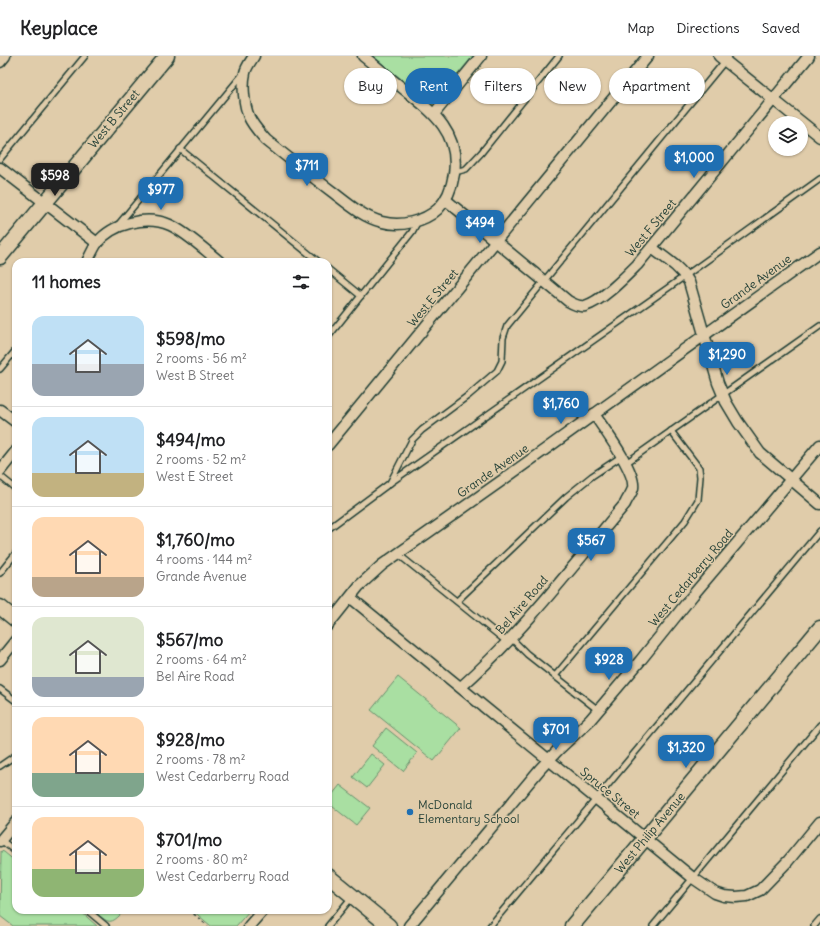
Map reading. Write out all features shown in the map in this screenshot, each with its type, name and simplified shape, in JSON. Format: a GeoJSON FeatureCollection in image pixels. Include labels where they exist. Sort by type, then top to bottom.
{"type":"FeatureCollection","features":[{"type":"Feature","properties":{"kind":"main road","name":"West B Street"},"geometry":{"type":"LineString","coordinates":[[0,257],[166,56]]}},
{"type":"Feature","properties":{"kind":"main road"},"geometry":{"type":"LineString","coordinates":[[0,607],[12,617]]}},
{"type":"Feature","properties":{"kind":"main road","name":"West Philip Avenue"},"geometry":{"type":"LineString","coordinates":[[572,926],[646,839],[820,628]]}},
{"type":"Feature","properties":{"kind":"main road"},"geometry":{"type":"LineString","coordinates":[[332,879],[389,926]]}},
{"type":"Feature","properties":{"kind":"street"},"geometry":{"type":"LineString","coordinates":[[0,62],[5,56]]}},
{"type":"Feature","properties":{"kind":"street"},"geometry":{"type":"LineString","coordinates":[[254,56],[245,72],[244,85],[249,117],[256,129],[266,140],[356,210],[381,222],[397,224],[419,220],[437,210],[446,200],[453,183],[455,150],[450,136],[441,121],[363,56]]}},
{"type":"Feature","properties":{"kind":"street"},"geometry":{"type":"LineString","coordinates":[[434,114],[481,56]]}},
{"type":"Feature","properties":{"kind":"street","name":"West E Street"},"geometry":{"type":"LineString","coordinates":[[332,436],[496,241],[648,56]]}},
{"type":"Feature","properties":{"kind":"street","name":"West F Street"},"geometry":{"type":"LineString","coordinates":[[544,281],[568,301],[576,305],[585,306],[613,288],[638,265],[810,56]]}},
{"type":"Feature","properties":{"kind":"street"},"geometry":{"type":"LineString","coordinates":[[724,58],[773,100],[820,137]]}},
{"type":"Feature","properties":{"kind":"street"},"geometry":{"type":"LineString","coordinates":[[0,168],[97,243]]}},
{"type":"Feature","properties":{"kind":"street"},"geometry":{"type":"LineString","coordinates":[[446,200],[544,281]]}},
{"type":"Feature","properties":{"kind":"street"},"geometry":{"type":"LineString","coordinates":[[89,258],[97,243],[106,234],[129,222],[145,220],[171,225],[215,258]]}},
{"type":"Feature","properties":{"kind":"street"},"geometry":{"type":"LineString","coordinates":[[652,248],[685,276],[689,282],[723,395],[738,422],[760,453],[820,504]]}},
{"type":"Feature","properties":{"kind":"street","name":"Grande Avenue"},"geometry":{"type":"LineString","coordinates":[[332,620],[359,586],[382,565],[820,252]]}},
{"type":"Feature","properties":{"kind":"street"},"geometry":{"type":"LineString","coordinates":[[0,410],[12,419]]}},
{"type":"Feature","properties":{"kind":"street","name":"Bel Aire Road"},"geometry":{"type":"LineString","coordinates":[[461,687],[480,670],[527,621],[625,504],[633,487],[631,475],[624,459],[594,414]]}},
{"type":"Feature","properties":{"kind":"street","name":"West Cedarberry Road"},"geometry":{"type":"LineString","coordinates":[[409,926],[549,759],[598,710],[640,661],[693,595],[820,444]]}},
{"type":"Feature","properties":{"kind":"street"},"geometry":{"type":"LineString","coordinates":[[0,471],[12,456]]}},
{"type":"Feature","properties":{"kind":"street","name":"Spruce Street"},"geometry":{"type":"LineString","coordinates":[[351,598],[693,878],[715,893],[724,896],[736,897],[747,896],[760,890],[788,861],[820,822]]}},
{"type":"Feature","properties":{"kind":"street"},"geometry":{"type":"LineString","coordinates":[[0,660],[12,645]]}},
{"type":"Feature","properties":{"kind":"street"},"geometry":{"type":"LineString","coordinates":[[0,841],[12,827]]}},
{"type":"Feature","properties":{"kind":"street"},"geometry":{"type":"LineString","coordinates":[[249,926],[260,914]]}},
{"type":"Feature","properties":{"kind":"lane"},"geometry":{"type":"LineString","coordinates":[[0,159],[85,56]]}},
{"type":"Feature","properties":{"kind":"lane"},"geometry":{"type":"LineString","coordinates":[[454,172],[466,169],[481,153],[559,56]]}},
{"type":"Feature","properties":{"kind":"lane"},"geometry":{"type":"LineString","coordinates":[[390,484],[412,440],[422,430],[469,395],[497,371],[502,361],[502,338],[507,326],[724,58]]}},
{"type":"Feature","properties":{"kind":"lane"},"geometry":{"type":"LineString","coordinates":[[114,230],[245,72]]}},
{"type":"Feature","properties":{"kind":"lane"},"geometry":{"type":"LineString","coordinates":[[180,149],[314,258]]}},
{"type":"Feature","properties":{"kind":"lane"},"geometry":{"type":"LineString","coordinates":[[332,526],[820,179]]}},
{"type":"Feature","properties":{"kind":"lane"},"geometry":{"type":"LineString","coordinates":[[332,332],[412,232],[419,220]]}},
{"type":"Feature","properties":{"kind":"lane"},"geometry":{"type":"LineString","coordinates":[[332,272],[361,296]]}},
{"type":"Feature","properties":{"kind":"lane"},"geometry":{"type":"LineString","coordinates":[[457,601],[566,497],[592,476],[671,431],[820,326]]}},
{"type":"Feature","properties":{"kind":"lane"},"geometry":{"type":"LineString","coordinates":[[0,369],[12,355]]}},
{"type":"Feature","properties":{"kind":"lane"},"geometry":{"type":"LineString","coordinates":[[555,676],[685,521],[698,500],[700,477],[699,468],[671,431]]}},
{"type":"Feature","properties":{"kind":"lane"},"geometry":{"type":"LineString","coordinates":[[0,476],[12,486]]}},
{"type":"Feature","properties":{"kind":"lane"},"geometry":{"type":"LineString","coordinates":[[490,926],[820,531]]}},
{"type":"Feature","properties":{"kind":"lane"},"geometry":{"type":"LineString","coordinates":[[398,554],[598,710]]}},
{"type":"Feature","properties":{"kind":"lane"},"geometry":{"type":"LineString","coordinates":[[0,572],[12,558]]}},
{"type":"Feature","properties":{"kind":"lane"},"geometry":{"type":"LineString","coordinates":[[0,689],[12,698]]}},
{"type":"Feature","properties":{"kind":"lane"},"geometry":{"type":"LineString","coordinates":[[653,926],[820,725]]}},
{"type":"Feature","properties":{"kind":"lane"},"geometry":{"type":"LineString","coordinates":[[0,766],[12,758]]}},
{"type":"Feature","properties":{"kind":"lane"},"geometry":{"type":"LineString","coordinates":[[0,841],[12,849]]}},
{"type":"Feature","properties":{"kind":"lane"},"geometry":{"type":"LineString","coordinates":[[328,926],[352,896]]}},
{"type":"Feature","properties":{"kind":"lane"},"geometry":{"type":"LineString","coordinates":[[92,914],[106,926]]}},
{"type":"Feature","properties":{"kind":"lane"},"geometry":{"type":"LineString","coordinates":[[814,926],[820,919]]}},
{"type":"Feature","properties":{"kind":"path"},"geometry":{"type":"LineString","coordinates":[[193,914],[208,926]]}},
{"type":"Feature","properties":{"kind":"green space"},"geometry":{"type":"Polygon","coordinates":[[[373,56],[473,56],[462,69],[405,68],[405,83],[397,76],[397,68],[387,68],[373,56]]]}},
{"type":"Feature","properties":{"kind":"green space"},"geometry":{"type":"Polygon","coordinates":[[[398,677],[461,728],[434,761],[371,710],[398,677]]]}},
{"type":"Feature","properties":{"kind":"green space"},"geometry":{"type":"Polygon","coordinates":[[[386,728],[417,753],[403,771],[372,746],[386,728]]]}},
{"type":"Feature","properties":{"kind":"green space"},"geometry":{"type":"Polygon","coordinates":[[[371,754],[385,765],[367,788],[353,777],[371,754]]]}},
{"type":"Feature","properties":{"kind":"green space"},"geometry":{"type":"Polygon","coordinates":[[[340,785],[370,808],[356,825],[332,806],[332,795],[340,785]]]}},
{"type":"Feature","properties":{"kind":"green space"},"geometry":{"type":"Polygon","coordinates":[[[1,851],[12,859],[12,914],[84,914],[97,926],[13,926],[0,916],[1,851]]]}},
{"type":"Feature","properties":{"kind":"green space"},"geometry":{"type":"Polygon","coordinates":[[[98,914],[121,914],[113,921],[103,918],[98,914]]]}},
{"type":"Feature","properties":{"kind":"green space"},"geometry":{"type":"Polygon","coordinates":[[[197,914],[246,914],[236,926],[211,926],[197,914]]]}},
{"type":"Feature","properties":{"kind":"place","name":"McDonald Elementary School"},"geometry":{"type":"Point","coordinates":[410,812]}}]}
